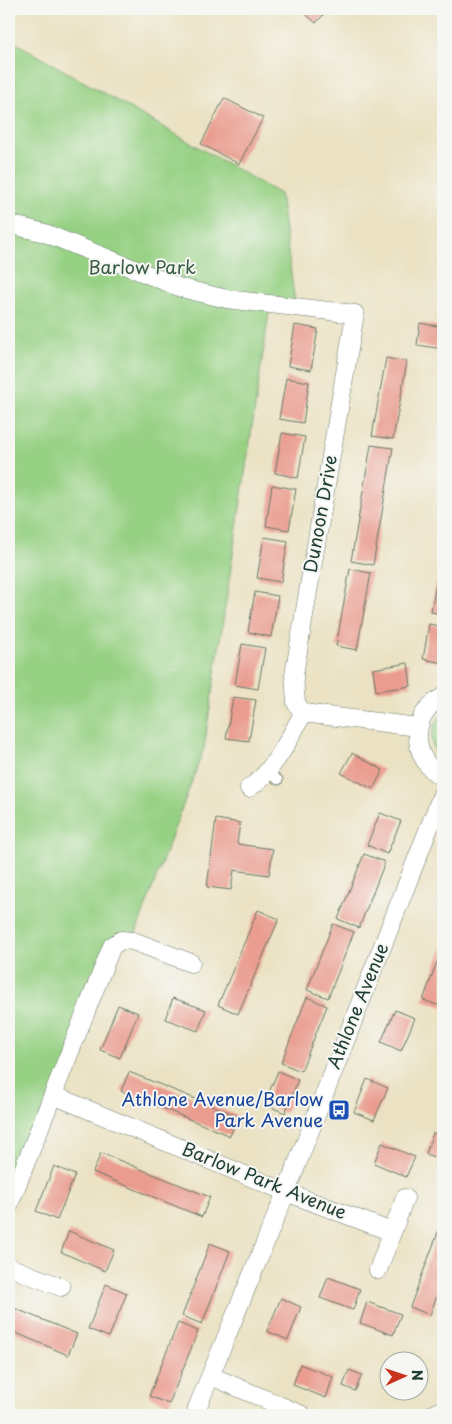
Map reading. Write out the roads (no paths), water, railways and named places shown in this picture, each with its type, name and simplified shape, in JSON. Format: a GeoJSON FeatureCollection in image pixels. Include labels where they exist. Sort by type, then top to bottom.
{"type":"FeatureCollection","features":[{"type":"Feature","properties":{"kind":"street","name":"Dunoon Drive"},"geometry":{"type":"LineString","coordinates":[[9,224],[45,234],[181,288],[226,299],[355,314],[294,675],[296,703],[303,713]]}},
{"type":"Feature","properties":{"kind":"street"},"geometry":{"type":"LineString","coordinates":[[443,697],[437,700],[425,712],[418,727],[418,746],[424,761],[434,773],[443,778]]}},
{"type":"Feature","properties":{"kind":"street"},"geometry":{"type":"LineString","coordinates":[[249,788],[272,776],[303,713],[418,727]]}},
{"type":"Feature","properties":{"kind":"street","name":"Athlone Avenue"},"geometry":{"type":"LineString","coordinates":[[196,1415],[197,1408],[286,1192],[443,792]]}},
{"type":"Feature","properties":{"kind":"street"},"geometry":{"type":"LineString","coordinates":[[9,1205],[112,946],[122,940],[132,942],[191,963]]}},
{"type":"Feature","properties":{"kind":"street","name":"Barlow Park Avenue"},"geometry":{"type":"LineString","coordinates":[[53,1096],[286,1192],[392,1232]]}},
{"type":"Feature","properties":{"kind":"street"},"geometry":{"type":"LineString","coordinates":[[378,1270],[405,1198]]}},
{"type":"Feature","properties":{"kind":"street"},"geometry":{"type":"LineString","coordinates":[[9,1267],[61,1287]]}},
{"type":"Feature","properties":{"kind":"street"},"geometry":{"type":"LineString","coordinates":[[211,1376],[302,1415]]}},
{"type":"Feature","properties":{"kind":"street"},"geometry":{"type":"LineString","coordinates":[[431,1415],[443,1410]]}},
{"type":"Feature","properties":{"kind":"place","name":"Athlone Avenue/Barlow Park Avenue"},"geometry":{"type":"Point","coordinates":[339,1110]}},
{"type":"Feature","properties":{"kind":"park label","name":"Barlow Park"},"geometry":{"type":"Point","coordinates":[142,268]}}]}
